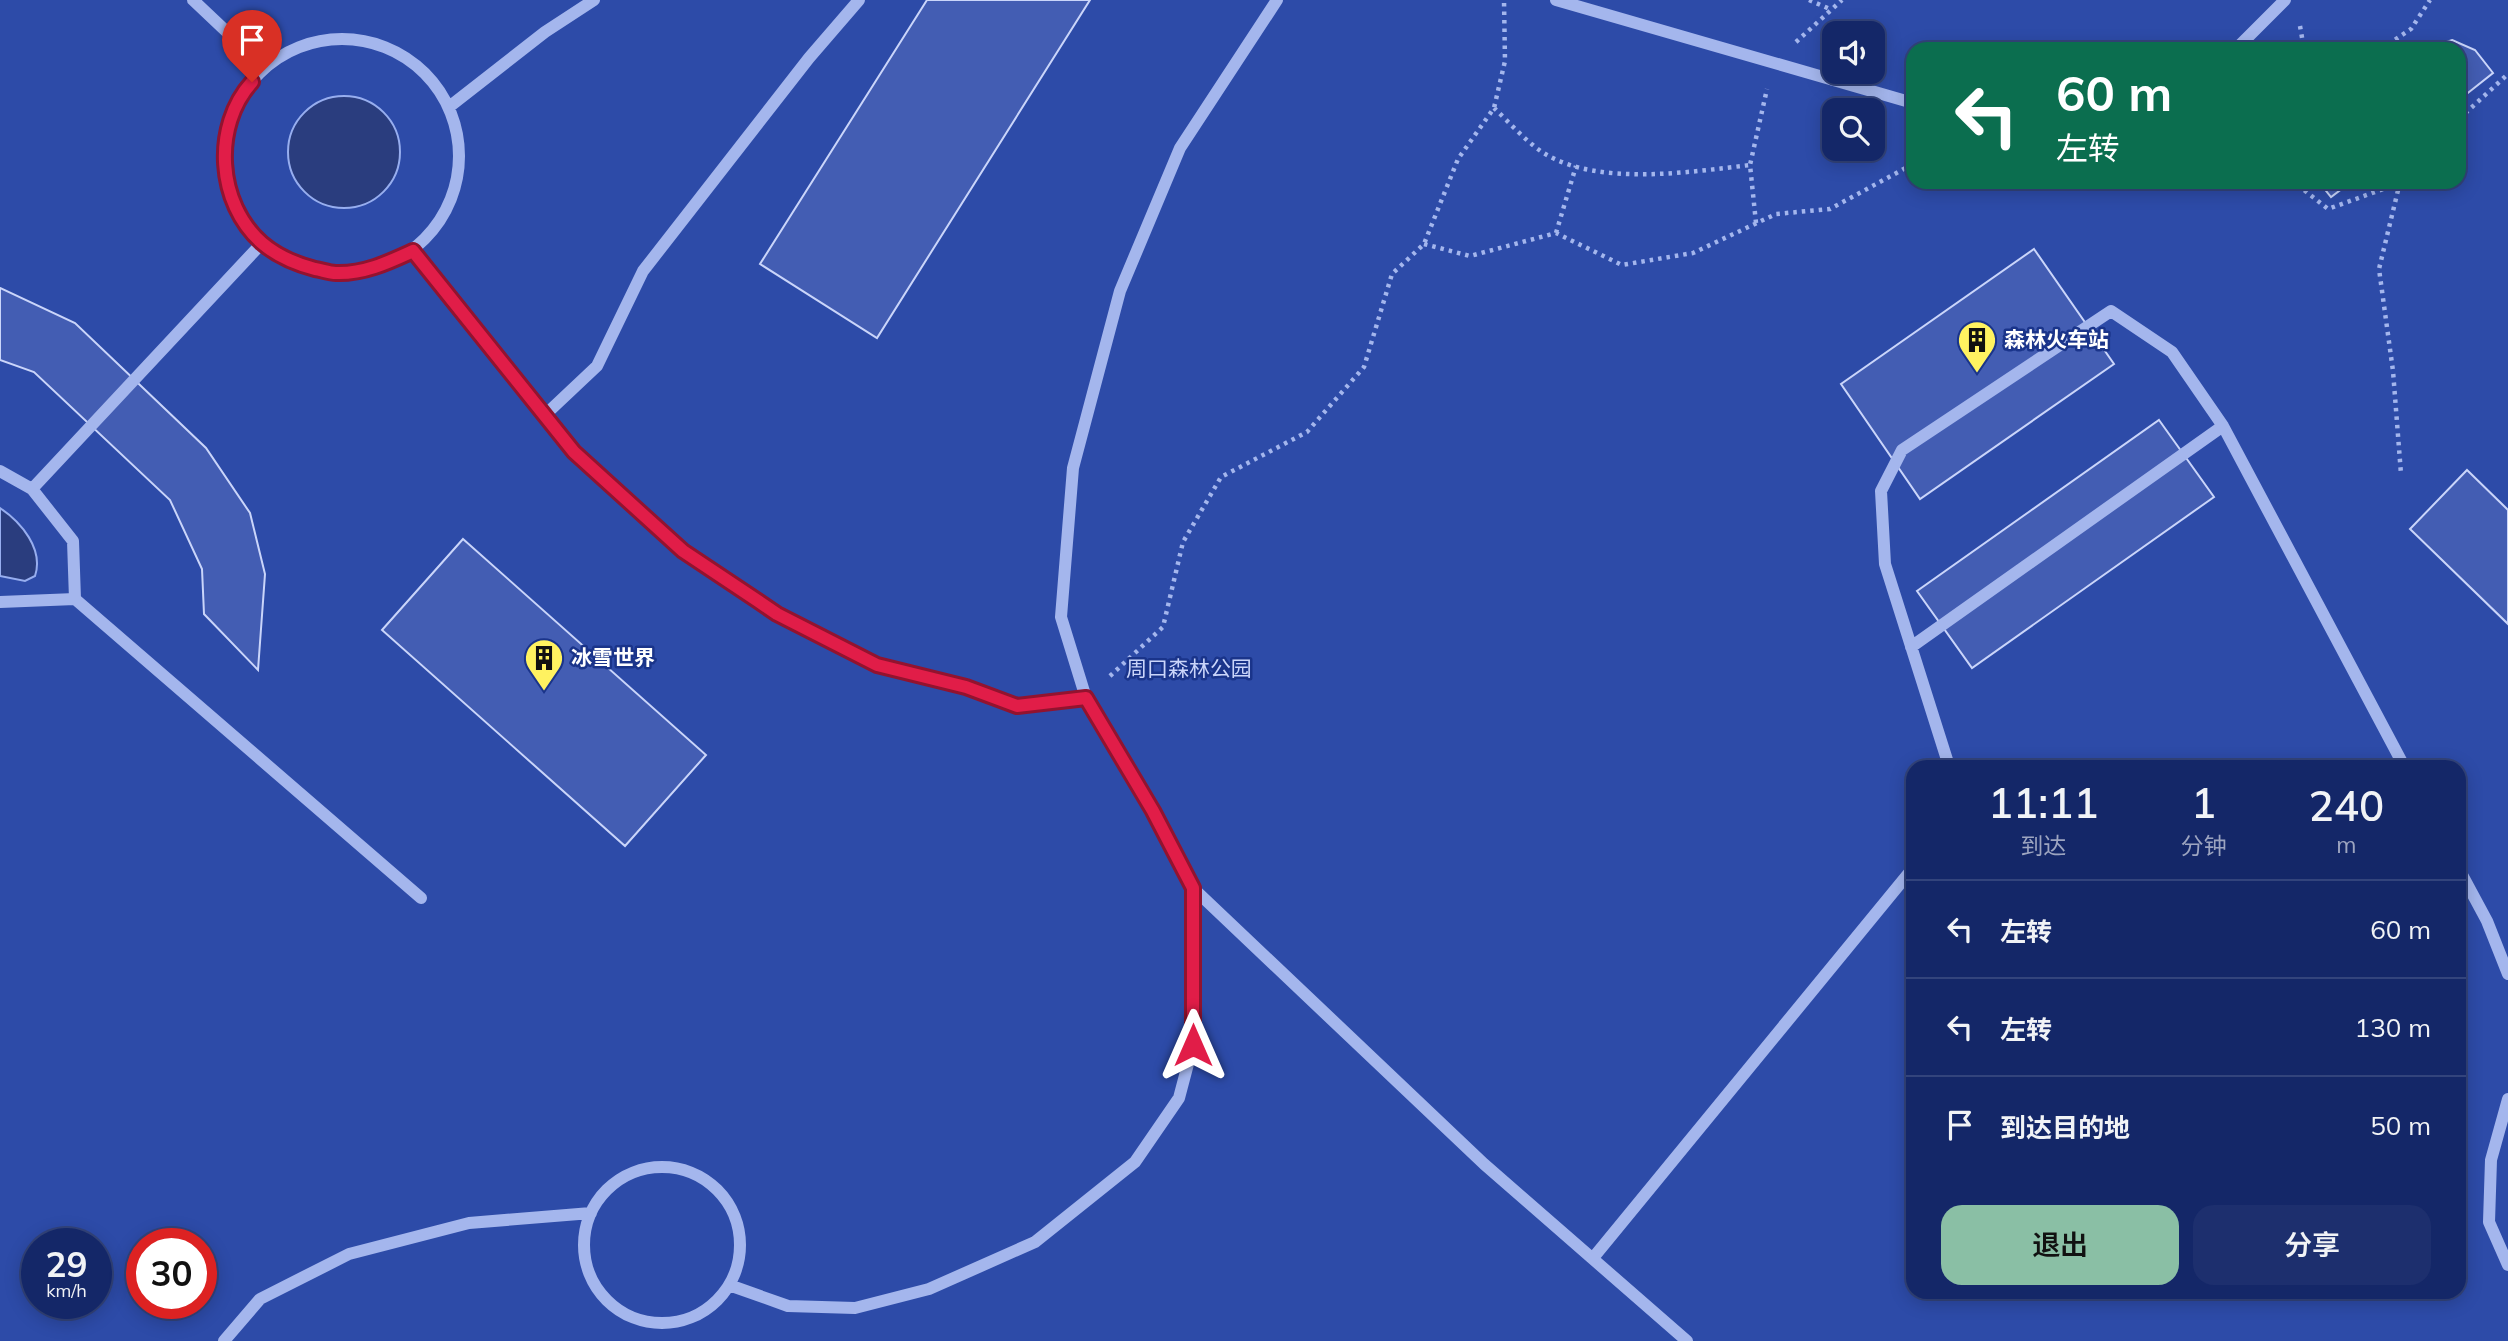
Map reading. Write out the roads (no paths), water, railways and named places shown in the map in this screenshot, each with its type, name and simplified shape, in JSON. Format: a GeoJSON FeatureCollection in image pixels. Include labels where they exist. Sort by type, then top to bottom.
{"type":"FeatureCollection","features":[{"type":"Feature","properties":{"kind":"street"},"geometry":{"type":"LineString","coordinates":[[193,0],[265,68]]}},
{"type":"Feature","properties":{"kind":"street"},"geometry":{"type":"LineString","coordinates":[[449,107],[545,32],[594,0]]}},
{"type":"Feature","properties":{"kind":"street"},"geometry":{"type":"LineString","coordinates":[[545,415],[597,366],[643,271],[809,58],[859,0]]}},
{"type":"Feature","properties":{"kind":"street"},"geometry":{"type":"LineString","coordinates":[[1278,0],[1180,148],[1120,291],[1073,468],[1061,617],[1086,698],[1153,811],[1193,888],[1484,1164],[1687,1341]]}},
{"type":"Feature","properties":{"kind":"street"},"geometry":{"type":"LineString","coordinates":[[1556,0],[1906,101]]}},
{"type":"Feature","properties":{"kind":"street"},"geometry":{"type":"LineString","coordinates":[[2243,42],[2285,0]]}},
{"type":"Feature","properties":{"kind":"street"},"geometry":{"type":"LineString","coordinates":[[329,38],[365,40],[400,53],[428,75],[449,107],[458,142],[456,183],[440,220],[413,251],[376,268],[335,273],[296,264],[262,243],[237,211],[225,172],[226,132],[239,97],[265,68],[293,48],[329,38]]}},
{"type":"Feature","properties":{"kind":"street"},"geometry":{"type":"LineString","coordinates":[[32,489],[262,243]]}},
{"type":"Feature","properties":{"kind":"street"},"geometry":{"type":"LineString","coordinates":[[413,251],[574,452],[683,551],[777,614],[877,665],[966,687],[1017,706],[1086,698]]}},
{"type":"Feature","properties":{"kind":"street"},"geometry":{"type":"LineString","coordinates":[[1947,760],[1885,564],[1881,491],[1902,450],[2111,312],[2172,352],[2223,426],[2401,760]]}},
{"type":"Feature","properties":{"kind":"street"},"geometry":{"type":"LineString","coordinates":[[1911,646],[2223,426]]}},
{"type":"Feature","properties":{"kind":"street"},"geometry":{"type":"LineString","coordinates":[[0,471],[32,489],[72,541],[75,599]]}},
{"type":"Feature","properties":{"kind":"street"},"geometry":{"type":"LineString","coordinates":[[0,602],[75,599],[421,898]]}},
{"type":"Feature","properties":{"kind":"street"},"geometry":{"type":"LineString","coordinates":[[1594,1258],[1906,877]]}},
{"type":"Feature","properties":{"kind":"street"},"geometry":{"type":"LineString","coordinates":[[2466,882],[2487,921],[2508,974]]}},
{"type":"Feature","properties":{"kind":"street"},"geometry":{"type":"LineString","coordinates":[[729,1285],[788,1307],[855,1308],[929,1289],[1035,1241],[1135,1162],[1179,1098],[1193,1045],[1193,888]]}},
{"type":"Feature","properties":{"kind":"street"},"geometry":{"type":"LineString","coordinates":[[2508,1100],[2491,1160],[2489,1222],[2508,1265]]}},
{"type":"Feature","properties":{"kind":"street"},"geometry":{"type":"LineString","coordinates":[[653,1167],[678,1168],[701,1177],[721,1192],[734,1213],[740,1238],[738,1263],[729,1285],[713,1304],[692,1318],[668,1324],[641,1321],[617,1309],[598,1290],[587,1266],[584,1239],[591,1213],[606,1191],[627,1175],[653,1167]]}},
{"type":"Feature","properties":{"kind":"street"},"geometry":{"type":"LineString","coordinates":[[224,1341],[260,1298],[349,1254],[469,1223],[591,1213]]}},
{"type":"Feature","properties":{"kind":"place","name":"森林火车站"},"geometry":{"type":"Point","coordinates":[1977,374]}},
{"type":"Feature","properties":{"kind":"place","name":"冰雪世界"},"geometry":{"type":"Point","coordinates":[544,692]}},
{"type":"Feature","properties":{"kind":"park label","name":"周口森林公园"},"geometry":{"type":"Point","coordinates":[1189,669]}}]}
